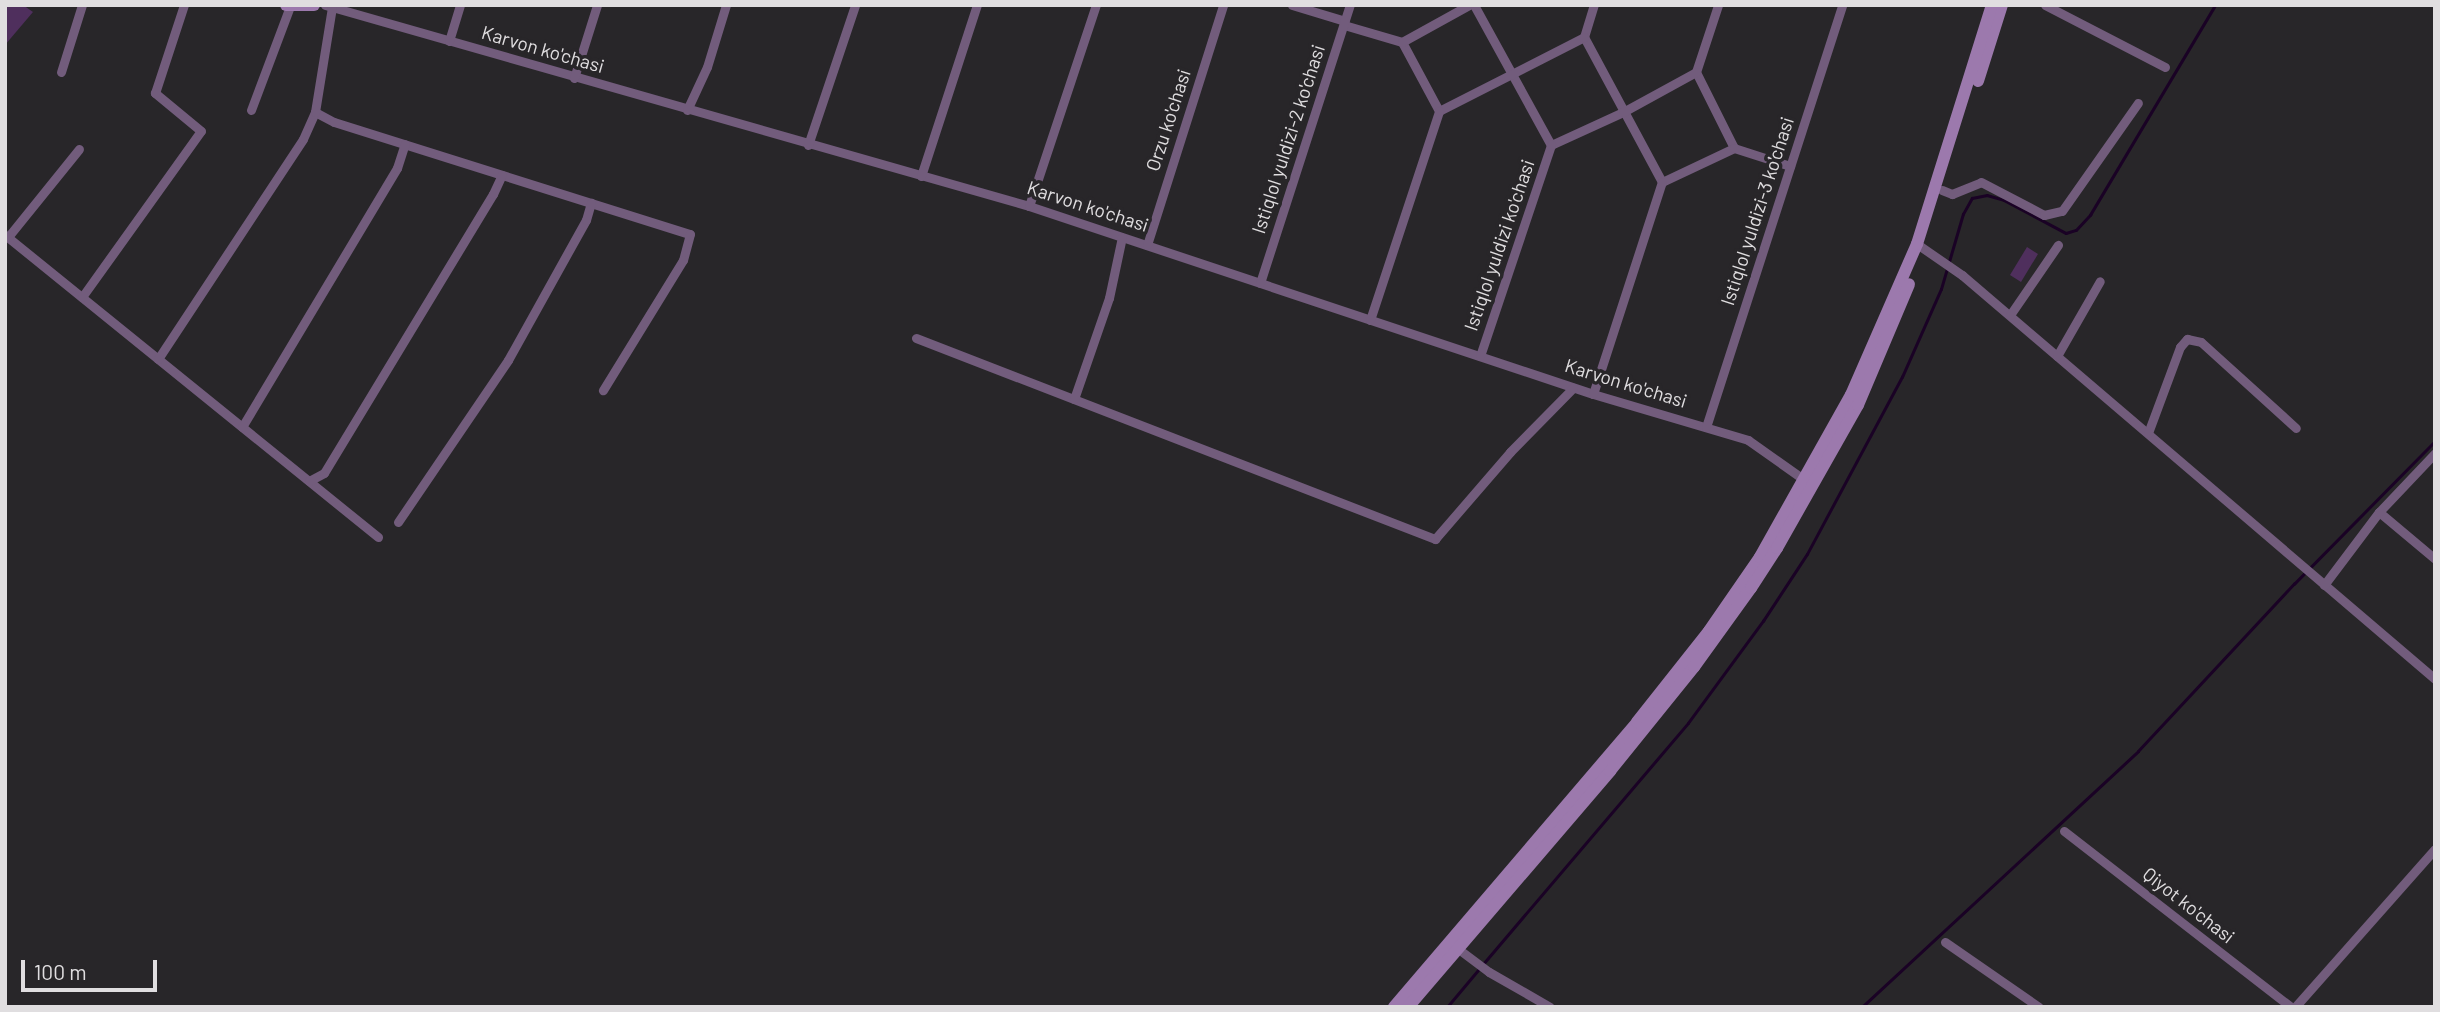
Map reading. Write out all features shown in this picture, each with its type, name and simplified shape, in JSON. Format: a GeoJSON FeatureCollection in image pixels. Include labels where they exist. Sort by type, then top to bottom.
{"type":"FeatureCollection","features":[{"type":"Feature","properties":{"kind":"main road"},"geometry":{"type":"LineString","coordinates":[[288,6],[314,5]]}},
{"type":"Feature","properties":{"kind":"main road"},"geometry":{"type":"LineString","coordinates":[[1921,246],[1992,5]]}},
{"type":"Feature","properties":{"kind":"main road"},"geometry":{"type":"LineString","coordinates":[[1408,1007],[1453,945],[1709,631],[1809,484],[1921,246],[2002,5]]}},
{"type":"Feature","properties":{"kind":"main road"},"geometry":{"type":"LineString","coordinates":[[1394,1007],[1453,945]]}},
{"type":"Feature","properties":{"kind":"street"},"geometry":{"type":"LineString","coordinates":[[61,72],[82,5]]}},
{"type":"Feature","properties":{"kind":"street"},"geometry":{"type":"LineString","coordinates":[[82,297],[201,131],[155,93],[184,5]]}},
{"type":"Feature","properties":{"kind":"street"},"geometry":{"type":"LineString","coordinates":[[449,41],[460,5]]}},
{"type":"Feature","properties":{"kind":"street"},"geometry":{"type":"LineString","coordinates":[[574,78],[597,5]]}},
{"type":"Feature","properties":{"kind":"street"},"geometry":{"type":"LineString","coordinates":[[687,110],[707,67],[726,5]]}},
{"type":"Feature","properties":{"kind":"street"},"geometry":{"type":"LineString","coordinates":[[808,145],[855,5]]}},
{"type":"Feature","properties":{"kind":"street"},"geometry":{"type":"LineString","coordinates":[[921,176],[977,5]]}},
{"type":"Feature","properties":{"kind":"street"},"geometry":{"type":"LineString","coordinates":[[1029,206],[1096,5]]}},
{"type":"Feature","properties":{"kind":"street","name":"Orzu ko'chasi"},"geometry":{"type":"LineString","coordinates":[[1147,245],[1223,5]]}},
{"type":"Feature","properties":{"kind":"street"},"geometry":{"type":"LineString","coordinates":[[1292,5],[1402,42],[1439,111]]}},
{"type":"Feature","properties":{"kind":"street","name":"Istiqlol yuldizi-2 ko'chasi"},"geometry":{"type":"LineString","coordinates":[[1260,283],[1350,5]]}},
{"type":"Feature","properties":{"kind":"street"},"geometry":{"type":"LineString","coordinates":[[1402,42],[1469,5]]}},
{"type":"Feature","properties":{"kind":"street"},"geometry":{"type":"LineString","coordinates":[[1474,5],[1551,145],[1623,112],[1696,72],[1718,5]]}},
{"type":"Feature","properties":{"kind":"street"},"geometry":{"type":"LineString","coordinates":[[1370,320],[1439,111],[1584,37],[1594,5]]}},
{"type":"Feature","properties":{"kind":"street","name":"Istiqlol yuldizi-3 ko'chasi"},"geometry":{"type":"LineString","coordinates":[[1706,427],[1842,5]]}},
{"type":"Feature","properties":{"kind":"street"},"geometry":{"type":"LineString","coordinates":[[2045,5],[2165,67]]}},
{"type":"Feature","properties":{"kind":"street"},"geometry":{"type":"LineString","coordinates":[[251,110],[288,6]]}},
{"type":"Feature","properties":{"kind":"street","name":"Karvon ko'chasi"},"geometry":{"type":"LineString","coordinates":[[158,359],[281,176],[315,111],[329,6],[1029,206],[1593,394],[1748,440],[1809,484]]}},
{"type":"Feature","properties":{"kind":"street"},"geometry":{"type":"LineString","coordinates":[[1584,37],[1662,182]]}},
{"type":"Feature","properties":{"kind":"street"},"geometry":{"type":"LineString","coordinates":[[1696,72],[1734,148]]}},
{"type":"Feature","properties":{"kind":"street"},"geometry":{"type":"LineString","coordinates":[[1942,190],[1952,194],[1980,182],[2044,215],[2062,211],[2138,103]]}},
{"type":"Feature","properties":{"kind":"street"},"geometry":{"type":"LineString","coordinates":[[315,111],[334,122],[690,234],[684,260],[603,390]]}},
{"type":"Feature","properties":{"kind":"street"},"geometry":{"type":"LineString","coordinates":[[242,427],[397,168],[405,144]]}},
{"type":"Feature","properties":{"kind":"street","name":"Istiqlol yuldizi ko'chasi"},"geometry":{"type":"LineString","coordinates":[[1480,356],[1551,145]]}},
{"type":"Feature","properties":{"kind":"street"},"geometry":{"type":"LineString","coordinates":[[1593,394],[1662,182],[1734,148],[1790,166]]}},
{"type":"Feature","properties":{"kind":"street"},"geometry":{"type":"LineString","coordinates":[[79,149],[7,236],[378,537]]}},
{"type":"Feature","properties":{"kind":"street"},"geometry":{"type":"LineString","coordinates":[[310,481],[324,472],[502,175]]}},
{"type":"Feature","properties":{"kind":"street"},"geometry":{"type":"LineString","coordinates":[[398,522],[508,360],[586,220],[591,203]]}},
{"type":"Feature","properties":{"kind":"street"},"geometry":{"type":"LineString","coordinates":[[1074,399],[1109,298],[1122,237]]}},
{"type":"Feature","properties":{"kind":"street"},"geometry":{"type":"LineString","coordinates":[[2010,315],[2058,245]]}},
{"type":"Feature","properties":{"kind":"street"},"geometry":{"type":"LineString","coordinates":[[1921,246],[2010,315],[2435,679]]}},
{"type":"Feature","properties":{"kind":"street"},"geometry":{"type":"LineString","coordinates":[[2057,356],[2100,281]]}},
{"type":"Feature","properties":{"kind":"street"},"geometry":{"type":"LineString","coordinates":[[916,338],[1435,539],[1510,452],[1573,387]]}},
{"type":"Feature","properties":{"kind":"street"},"geometry":{"type":"LineString","coordinates":[[2148,433],[2180,347],[2187,339],[2201,342],[2296,428]]}},
{"type":"Feature","properties":{"kind":"street"},"geometry":{"type":"LineString","coordinates":[[2324,585],[2379,512],[2435,453]]}},
{"type":"Feature","properties":{"kind":"street"},"geometry":{"type":"LineString","coordinates":[[2379,512],[2435,559]]}},
{"type":"Feature","properties":{"kind":"street","name":"Qiyot ko'chasi"},"geometry":{"type":"LineString","coordinates":[[2064,831],[2293,1007],[2435,849]]}},
{"type":"Feature","properties":{"kind":"street"},"geometry":{"type":"LineString","coordinates":[[1945,942],[2039,1007]]}},
{"type":"Feature","properties":{"kind":"street"},"geometry":{"type":"LineString","coordinates":[[1453,945],[1489,972],[1550,1007]]}},
{"type":"Feature","properties":{"kind":"shaded area"},"geometry":{"type":"Polygon","coordinates":[[[5,5],[23,5],[33,12],[5,45],[5,5]]]}},
{"type":"Feature","properties":{"kind":"shaded area"},"geometry":{"type":"Polygon","coordinates":[[[2027,247],[2038,254],[2021,282],[2010,275],[2027,247]]]}},
{"type":"Feature","properties":{"kind":"waterway"},"geometry":{"type":"LineString","coordinates":[[1483,964],[1688,723],[1763,621],[1807,554],[1902,377],[1941,289],[1963,214],[1972,198],[1987,195],[2004,200],[2066,233],[2076,230],[2090,215],[2215,5]]}},
{"type":"Feature","properties":{"kind":"waterway"},"geometry":{"type":"LineString","coordinates":[[1862,1007],[2138,751],[2294,584],[2435,441]]}},
{"type":"Feature","properties":{"kind":"waterway"},"geometry":{"type":"LineString","coordinates":[[1447,1007],[1479,969]]}}]}
